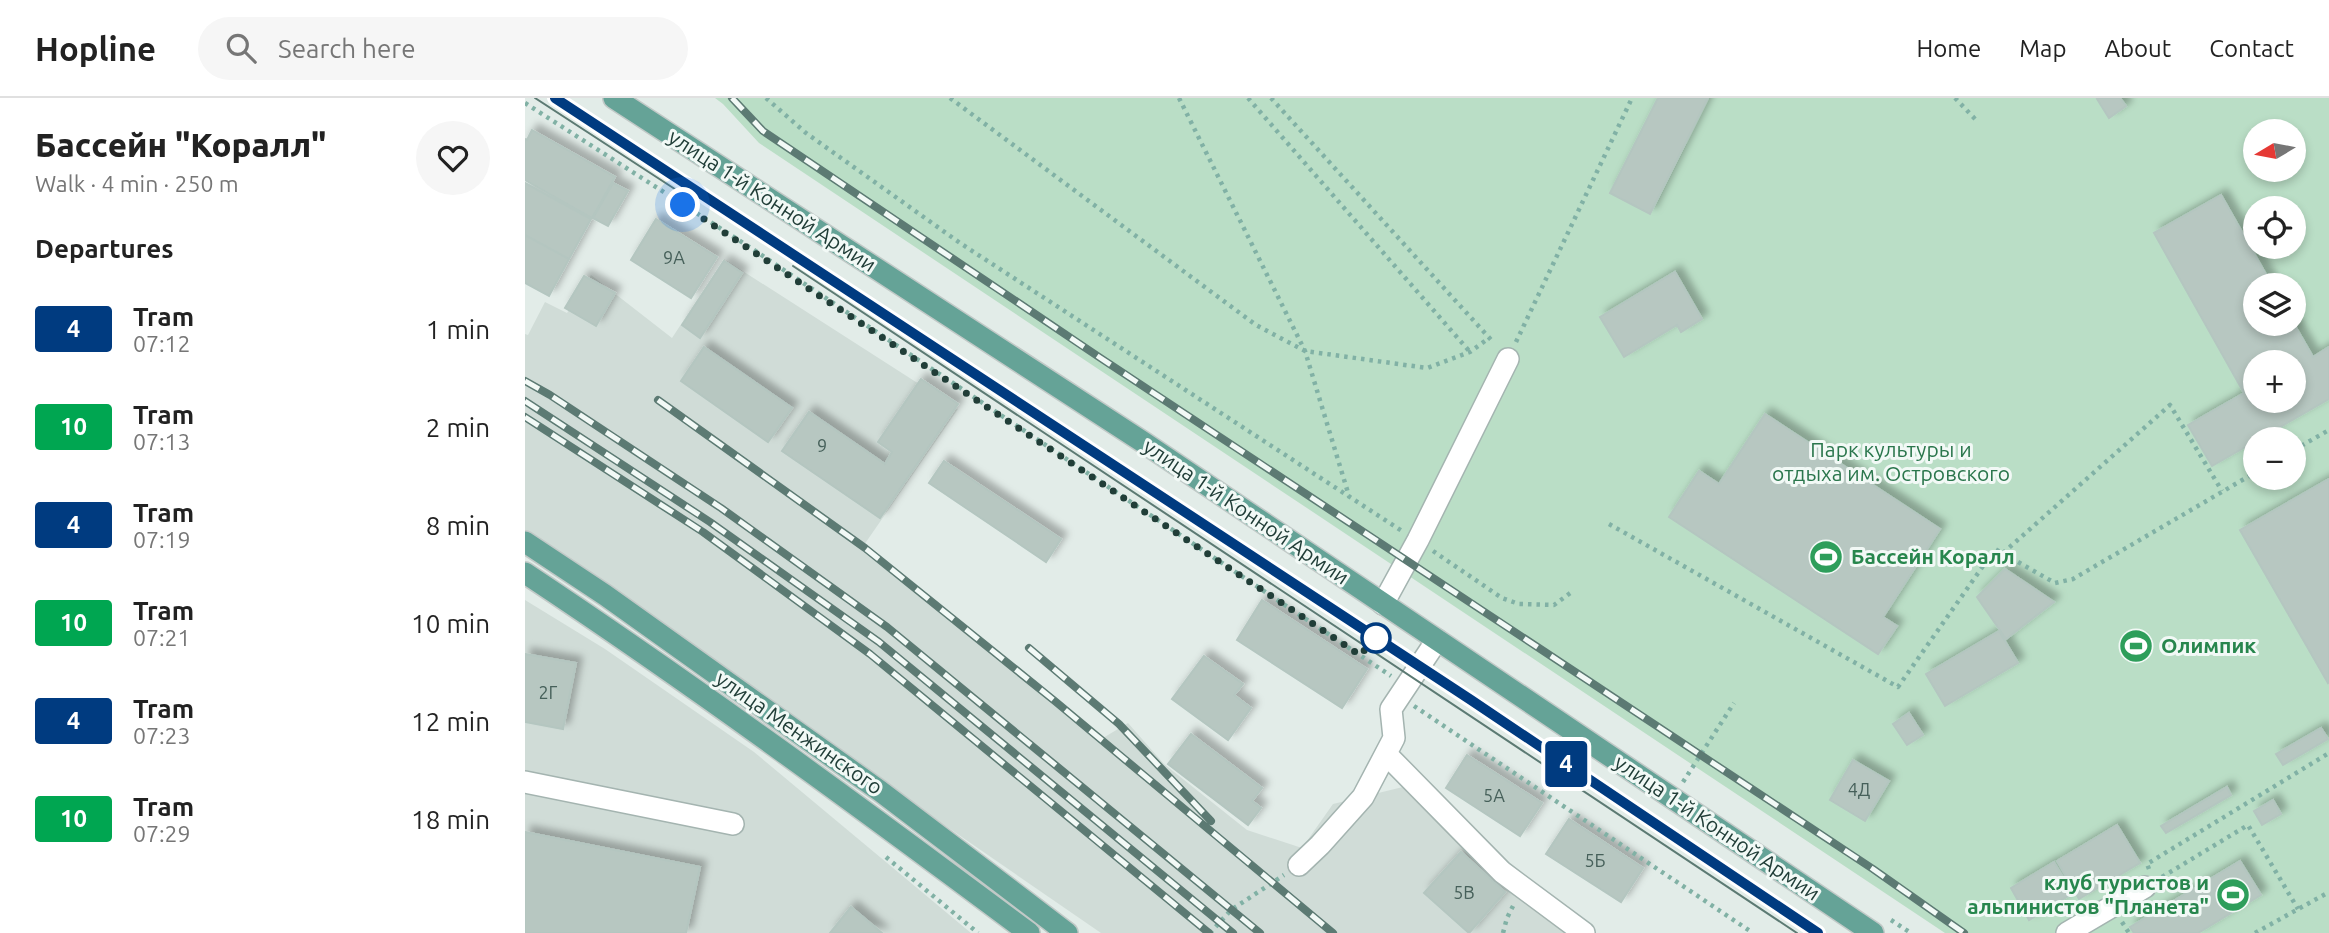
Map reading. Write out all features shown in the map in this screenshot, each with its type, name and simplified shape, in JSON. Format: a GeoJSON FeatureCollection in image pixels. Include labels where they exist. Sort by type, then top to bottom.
{"type":"FeatureCollection","features":[{"type":"Feature","properties":{"kind":"main road","name":"улица 1-й Конной Армии"},"geometry":{"type":"LineString","coordinates":[[614,98],[1143,442],[1873,933]]}},
{"type":"Feature","properties":{"kind":"main road","name":"улица Менжинского"},"geometry":{"type":"LineString","coordinates":[[525,542],[605,595],[880,791],[1067,933]]}},
{"type":"Feature","properties":{"kind":"main road","name":"улица Менжинского"},"geometry":{"type":"LineString","coordinates":[[525,573],[602,624],[866,811],[1029,933]]}},
{"type":"Feature","properties":{"kind":"lane"},"geometry":{"type":"LineString","coordinates":[[1383,604],[1508,359]]}},
{"type":"Feature","properties":{"kind":"lane"},"geometry":{"type":"LineString","coordinates":[[1299,865],[1363,797],[1394,738],[1391,709],[1437,640]]}},
{"type":"Feature","properties":{"kind":"lane"},"geometry":{"type":"LineString","coordinates":[[1386,754],[1501,872],[1584,933]]}},
{"type":"Feature","properties":{"kind":"lane"},"geometry":{"type":"LineString","coordinates":[[525,782],[733,824]]}},
{"type":"Feature","properties":{"kind":"lane"},"geometry":{"type":"LineString","coordinates":[[2067,933],[2150,885]]}},
{"type":"Feature","properties":{"kind":"path"},"geometry":{"type":"LineString","coordinates":[[766,98],[806,133],[960,243],[1503,598],[1519,604],[1554,605],[1573,591]]}},
{"type":"Feature","properties":{"kind":"path"},"geometry":{"type":"LineString","coordinates":[[950,98],[1256,325],[1305,351],[1427,368],[1471,352],[1489,338]]}},
{"type":"Feature","properties":{"kind":"path"},"geometry":{"type":"LineString","coordinates":[[1179,98],[1305,351],[1349,497]]}},
{"type":"Feature","properties":{"kind":"path"},"geometry":{"type":"LineString","coordinates":[[1248,98],[1471,352]]}},
{"type":"Feature","properties":{"kind":"path"},"geometry":{"type":"LineString","coordinates":[[1271,98],[1508,359],[1632,98]]}},
{"type":"Feature","properties":{"kind":"path"},"geometry":{"type":"LineString","coordinates":[[1955,98],[1977,121]]}},
{"type":"Feature","properties":{"kind":"path"},"geometry":{"type":"LineString","coordinates":[[525,103],[751,248],[1753,933]]}},
{"type":"Feature","properties":{"kind":"path"},"geometry":{"type":"LineString","coordinates":[[2003,554],[2170,405],[2222,491]]}},
{"type":"Feature","properties":{"kind":"path"},"geometry":{"type":"LineString","coordinates":[[2306,443],[2329,430]]}},
{"type":"Feature","properties":{"kind":"path"},"geometry":{"type":"LineString","coordinates":[[1609,524],[1898,687],[1995,549],[2055,583],[2073,579],[2243,479]]}},
{"type":"Feature","properties":{"kind":"path"},"geometry":{"type":"LineString","coordinates":[[1682,782],[1734,703]]}},
{"type":"Feature","properties":{"kind":"path"},"geometry":{"type":"LineString","coordinates":[[2298,909],[2248,825],[2150,885],[2147,864],[2329,753]]}},
{"type":"Feature","properties":{"kind":"path"},"geometry":{"type":"LineString","coordinates":[[1210,933],[1231,910],[1299,865]]}},
{"type":"Feature","properties":{"kind":"path"},"geometry":{"type":"LineString","coordinates":[[1503,933],[1522,887]]}},
{"type":"Feature","properties":{"kind":"path"},"geometry":{"type":"LineString","coordinates":[[2255,933],[2329,892]]}},
{"type":"Feature","properties":{"kind":"shaded area"},"geometry":{"type":"Polygon","coordinates":[[[724,259],[958,409],[864,545],[1103,738],[1128,723],[1164,764],[1247,830],[1302,848],[1333,804],[1407,786],[1580,933],[1101,933],[525,536],[525,334],[528,335],[545,302],[567,313],[591,275],[672,338],[724,259]]]}},
{"type":"Feature","properties":{"kind":"shaded area"},"geometry":{"type":"Polygon","coordinates":[[[525,600],[605,649],[754,752],[971,933],[525,933],[525,600]]]}},
{"type":"Feature","properties":{"kind":"green space","name":"Парк культуры и отдыха им. Островского"},"geometry":{"type":"Polygon","coordinates":[[[715,98],[2329,98],[2329,933],[1945,933],[759,143],[715,98]]]}},
{"type":"Feature","properties":{"kind":"building"},"geometry":{"type":"Polygon","coordinates":[[[1658,98],[1708,98],[1650,214],[1610,193],[1658,98]]]}},
{"type":"Feature","properties":{"kind":"building"},"geometry":{"type":"Polygon","coordinates":[[[2120,98],[2126,106],[2109,118],[2097,99],[2120,98]]]}},
{"type":"Feature","properties":{"kind":"building"},"geometry":{"type":"Polygon","coordinates":[[[532,130],[615,177],[592,218],[525,180],[525,139],[527,140],[532,130]]]}},
{"type":"Feature","properties":{"kind":"building"},"geometry":{"type":"Polygon","coordinates":[[[525,183],[591,219],[569,259],[525,235],[525,183]]]}},
{"type":"Feature","properties":{"kind":"building"},"geometry":{"type":"Polygon","coordinates":[[[613,183],[628,191],[608,226],[593,218],[613,183]]]}},
{"type":"Feature","properties":{"kind":"building"},"geometry":{"type":"Polygon","coordinates":[[[2221,195],[2243,234],[2243,259],[2257,259],[2265,273],[2243,273],[2243,336],[2301,336],[2313,357],[2329,347],[2329,399],[2306,412],[2306,350],[2243,350],[2243,391],[2154,233],[2221,195]]]}},
{"type":"Feature","properties":{"kind":"building"},"geometry":{"type":"Polygon","coordinates":[[[656,219],[717,257],[691,298],[631,260],[656,219]]]}},
{"type":"Feature","properties":{"kind":"building"},"geometry":{"type":"Polygon","coordinates":[[[525,235],[569,259],[549,296],[525,283],[525,235]]]}},
{"type":"Feature","properties":{"kind":"building"},"geometry":{"type":"Polygon","coordinates":[[[724,261],[742,273],[700,338],[682,325],[724,261]]]}},
{"type":"Feature","properties":{"kind":"building"},"geometry":{"type":"Polygon","coordinates":[[[1675,272],[1702,319],[1681,332],[1677,325],[1624,357],[1600,317],[1675,272]]]}},
{"type":"Feature","properties":{"kind":"building"},"geometry":{"type":"Polygon","coordinates":[[[584,276],[615,293],[596,326],[565,308],[584,276]]]}},
{"type":"Feature","properties":{"kind":"building"},"geometry":{"type":"Polygon","coordinates":[[[704,347],[792,408],[768,442],[681,381],[704,347]]]}},
{"type":"Feature","properties":{"kind":"building"},"geometry":{"type":"Polygon","coordinates":[[[921,379],[958,404],[880,518],[782,451],[809,412],[885,464],[892,452],[878,442],[921,379]]]}},
{"type":"Feature","properties":{"kind":"building"},"geometry":{"type":"Polygon","coordinates":[[[2243,394],[2243,413],[2305,413],[2280,427],[2243,427],[2243,448],[2212,466],[2188,425],[2243,394]]]}},
{"type":"Feature","properties":{"kind":"building","name":"Бассейн Коралл"},"geometry":{"type":"Polygon","coordinates":[[[1765,414],[1940,529],[1883,617],[1897,626],[1878,654],[1669,517],[1699,471],[1719,484],[1765,414]]]}},
{"type":"Feature","properties":{"kind":"building"},"geometry":{"type":"Polygon","coordinates":[[[944,461],[1061,539],[1046,562],[929,483],[944,461]]]}},
{"type":"Feature","properties":{"kind":"building"},"geometry":{"type":"Polygon","coordinates":[[[2329,479],[2329,682],[2328,683],[2240,530],[2329,479]]]}},
{"type":"Feature","properties":{"kind":"building"},"geometry":{"type":"Polygon","coordinates":[[[2005,569],[2054,602],[2006,639],[1977,597],[2005,569]]]}},
{"type":"Feature","properties":{"kind":"building"},"geometry":{"type":"Polygon","coordinates":[[[1262,600],[1367,669],[1342,708],[1237,640],[1262,600]]]}},
{"type":"Feature","properties":{"kind":"building"},"geometry":{"type":"Polygon","coordinates":[[[1999,631],[2018,663],[1945,706],[1926,674],[1999,631]]]}},
{"type":"Feature","properties":{"kind":"building"},"geometry":{"type":"Polygon","coordinates":[[[525,654],[576,663],[563,729],[525,722],[525,654]]]}},
{"type":"Feature","properties":{"kind":"building"},"geometry":{"type":"Polygon","coordinates":[[[1204,656],[1243,684],[1234,695],[1251,708],[1228,740],[1172,699],[1204,656]]]}},
{"type":"Feature","properties":{"kind":"building"},"geometry":{"type":"Polygon","coordinates":[[[1909,713],[1923,735],[1907,745],[1893,724],[1909,713]]]}},
{"type":"Feature","properties":{"kind":"building"},"geometry":{"type":"Polygon","coordinates":[[[2321,728],[2328,739],[2283,765],[2276,754],[2321,728]]]}},
{"type":"Feature","properties":{"kind":"building"},"geometry":{"type":"Polygon","coordinates":[[[1191,734],[1262,788],[1252,801],[1261,808],[1248,825],[1168,764],[1191,734]]]}},
{"type":"Feature","properties":{"kind":"building"},"geometry":{"type":"Polygon","coordinates":[[[1467,755],[1542,803],[1520,836],[1446,788],[1467,755]]]}},
{"type":"Feature","properties":{"kind":"building"},"geometry":{"type":"Polygon","coordinates":[[[1853,760],[1889,781],[1865,821],[1830,800],[1853,760]]]}},
{"type":"Feature","properties":{"kind":"building"},"geometry":{"type":"Polygon","coordinates":[[[2227,787],[2231,795],[2166,833],[2161,826],[2227,787]]]}},
{"type":"Feature","properties":{"kind":"building"},"geometry":{"type":"Polygon","coordinates":[[[2273,800],[2281,814],[2262,825],[2254,811],[2273,800]]]}},
{"type":"Feature","properties":{"kind":"building"},"geometry":{"type":"Polygon","coordinates":[[[1569,819],[1643,868],[1621,902],[1546,854],[1569,819]]]}},
{"type":"Feature","properties":{"kind":"building"},"geometry":{"type":"Polygon","coordinates":[[[2117,825],[2140,863],[2079,899],[2057,861],[2117,825]]]}},
{"type":"Feature","properties":{"kind":"building"},"geometry":{"type":"Polygon","coordinates":[[[525,832],[700,867],[686,933],[525,933],[525,832]]]}},
{"type":"Feature","properties":{"kind":"building"},"geometry":{"type":"Polygon","coordinates":[[[1461,852],[1505,892],[1469,933],[1424,893],[1461,852]]]}},
{"type":"Feature","properties":{"kind":"building"},"geometry":{"type":"Polygon","coordinates":[[[2240,861],[2261,895],[2198,933],[2134,933],[2130,927],[2240,861]]]}},
{"type":"Feature","properties":{"kind":"building"},"geometry":{"type":"Polygon","coordinates":[[[2054,862],[2073,893],[2029,920],[2011,888],[2054,862]]]}},
{"type":"Feature","properties":{"kind":"building"},"geometry":{"type":"Polygon","coordinates":[[[851,907],[882,933],[830,933],[851,907]]]}},
{"type":"Feature","properties":{"kind":"tram line"},"geometry":{"type":"LineString","coordinates":[[535,98],[684,195]]}},
{"type":"Feature","properties":{"kind":"tram line"},"geometry":{"type":"LineString","coordinates":[[555,98],[1470,700],[1818,933]]}},
{"type":"Feature","properties":{"kind":"tram line","name":"4"},"geometry":{"type":"LineString","coordinates":[[555,98],[1471,700],[1818,933]]}},
{"type":"Feature","properties":{"kind":"tram line"},"geometry":{"type":"LineString","coordinates":[[793,266],[1797,933]]}},
{"type":"Feature","properties":{"kind":"railway"},"geometry":{"type":"LineString","coordinates":[[732,98],[763,131],[1099,357],[1873,869],[1964,933]]}},
{"type":"Feature","properties":{"kind":"railway"},"geometry":{"type":"LineString","coordinates":[[525,381],[721,508],[887,627],[1260,933]]}},
{"type":"Feature","properties":{"kind":"railway"},"geometry":{"type":"LineString","coordinates":[[658,400],[865,548],[1056,702],[1333,933]]}},
{"type":"Feature","properties":{"kind":"railway"},"geometry":{"type":"LineString","coordinates":[[525,401],[710,522],[879,642],[1233,933]]}},
{"type":"Feature","properties":{"kind":"railway"},"geometry":{"type":"LineString","coordinates":[[525,417],[703,532],[870,654],[1209,933]]}},
{"type":"Feature","properties":{"kind":"railway"},"geometry":{"type":"LineString","coordinates":[[1029,648],[1119,724],[1211,821]]}},
{"type":"Feature","properties":{"kind":"place","name":"Бассейн Коралл"},"geometry":{"type":"Point","coordinates":[1826,557]}},
{"type":"Feature","properties":{"kind":"place","name":"Олимпик"},"geometry":{"type":"Point","coordinates":[2136,646]}},
{"type":"Feature","properties":{"kind":"place","name":"клуб туристов и альпинистов \"Планета\""},"geometry":{"type":"Point","coordinates":[2233,895]}},
{"type":"Feature","properties":{"kind":"route"},"geometry":{"type":"LineString","coordinates":[[683,205],[1360,655],[1376,638]]}}]}
